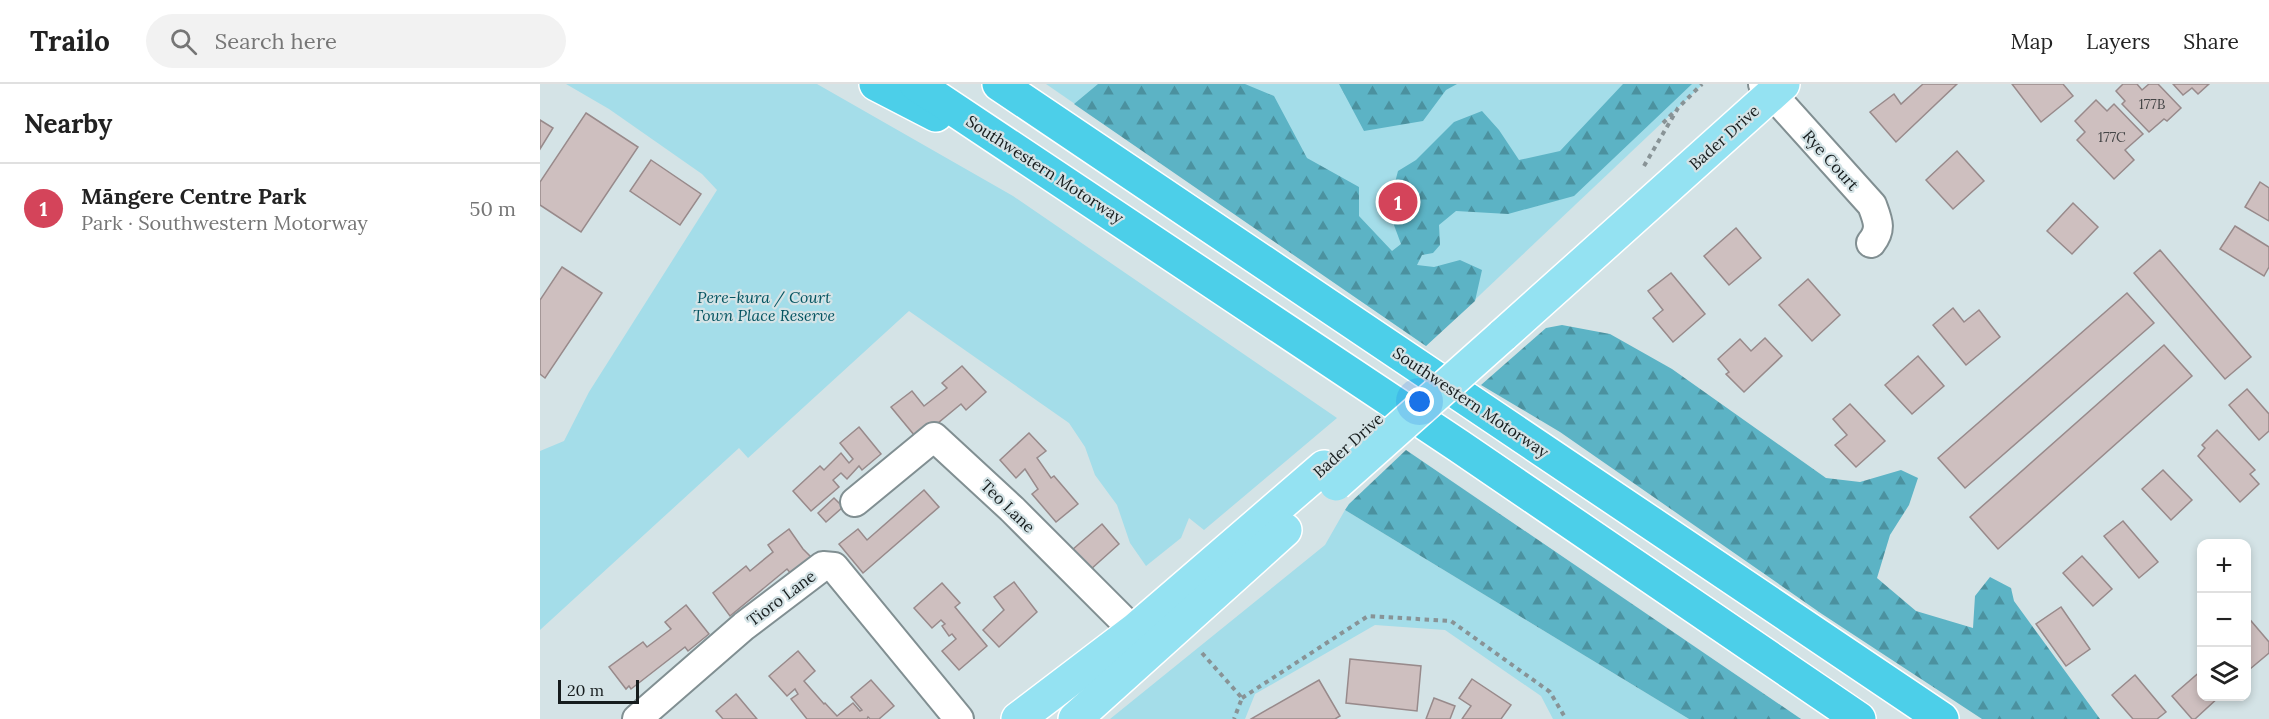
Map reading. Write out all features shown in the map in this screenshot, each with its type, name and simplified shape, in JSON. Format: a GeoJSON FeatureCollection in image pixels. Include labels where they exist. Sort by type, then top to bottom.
{"type":"FeatureCollection","features":[{"type":"Feature","properties":{"kind":"highway"},"geometry":{"type":"LineString","coordinates":[[876,84],[1065,182]]}},
{"type":"Feature","properties":{"kind":"highway","name":"Southwestern Motorway"},"geometry":{"type":"LineString","coordinates":[[916,84],[1452,441],[1859,719]]}},
{"type":"Feature","properties":{"kind":"highway","name":"Southwestern Motorway"},"geometry":{"type":"LineString","coordinates":[[999,84],[1942,719]]}},
{"type":"Feature","properties":{"kind":"main road","name":"Bader Drive"},"geometry":{"type":"LineString","coordinates":[[1075,719],[1143,640],[1766,86]]}},
{"type":"Feature","properties":{"kind":"main road","name":"Bader Drive"},"geometry":{"type":"LineString","coordinates":[[1018,719],[1143,640]]}},
{"type":"Feature","properties":{"kind":"street","name":"Rye Court"},"geometry":{"type":"LineString","coordinates":[[1766,86],[1872,205],[1878,220],[1878,235],[1871,243]]}},
{"type":"Feature","properties":{"kind":"street","name":"Teo Lane"},"geometry":{"type":"LineString","coordinates":[[855,502],[934,437],[996,494],[1143,640]]}},
{"type":"Feature","properties":{"kind":"street","name":"Tioro Lane"},"geometry":{"type":"LineString","coordinates":[[637,719],[744,626],[823,566],[834,567],[959,719]]}},
{"type":"Feature","properties":{"kind":"path"},"geometry":{"type":"LineString","coordinates":[[1663,123],[1702,84]]}},
{"type":"Feature","properties":{"kind":"path"},"geometry":{"type":"LineString","coordinates":[[1652,152],[1678,108]]}},
{"type":"Feature","properties":{"kind":"path"},"geometry":{"type":"LineString","coordinates":[[1234,719],[1242,698],[1368,616],[1451,621],[1550,692],[1566,719]]}},
{"type":"Feature","properties":{"kind":"path"},"geometry":{"type":"LineString","coordinates":[[1202,653],[1242,698]]}},
{"type":"Feature","properties":{"kind":"green space","name":"Pere-kura / Court Town Place Reserve"},"geometry":{"type":"Polygon","coordinates":[[[566,84],[817,84],[1013,196],[1337,418],[1204,530],[1189,518],[1181,538],[1146,566],[1130,543],[1117,505],[1095,475],[1085,447],[1069,423],[909,311],[748,458],[739,448],[540,630],[540,451],[564,441],[589,392],[717,190],[702,174],[609,109],[566,84]]]}},
{"type":"Feature","properties":{"kind":"green space"},"geometry":{"type":"Polygon","coordinates":[[[1046,84],[1703,84],[1426,346],[1046,84]]]}},
{"type":"Feature","properties":{"kind":"green space"},"geometry":{"type":"Polygon","coordinates":[[[1098,84],[1245,84],[1274,96],[1307,158],[1359,187],[1359,216],[1392,251],[1401,244],[1388,209],[1398,171],[1416,160],[1454,122],[1482,111],[1499,130],[1519,160],[1560,151],[1623,84],[1692,84],[1574,196],[1508,214],[1456,211],[1439,225],[1440,245],[1433,253],[1422,255],[1417,265],[1434,267],[1460,260],[1482,270],[1475,301],[1426,346],[1074,104],[1098,84]]]}},
{"type":"Feature","properties":{"kind":"green space"},"geometry":{"type":"Polygon","coordinates":[[[1339,84],[1457,84],[1446,90],[1423,121],[1364,131],[1339,84]]]}},
{"type":"Feature","properties":{"kind":"green space"},"geometry":{"type":"Polygon","coordinates":[[[1562,325],[1610,334],[1672,369],[1826,478],[1860,482],[1901,470],[1918,478],[1909,505],[1890,535],[1877,578],[1916,611],[1973,628],[1975,596],[1990,577],[2011,588],[2014,601],[2100,719],[1982,719],[1822,614],[1560,432],[1481,385],[1546,328],[1562,325]]]}},
{"type":"Feature","properties":{"kind":"green space"},"geometry":{"type":"Polygon","coordinates":[[[1406,450],[1801,719],[1689,719],[1345,510],[1406,450]]]}},
{"type":"Feature","properties":{"kind":"green space"},"geometry":{"type":"Polygon","coordinates":[[[1345,510],[1689,719],[1553,719],[1541,696],[1445,630],[1375,625],[1255,694],[1245,719],[1110,719],[1325,545],[1345,510]]]}},
{"type":"Feature","properties":{"kind":"building"},"geometry":{"type":"Polygon","coordinates":[[[1923,84],[1957,84],[1896,142],[1870,112],[1894,94],[1901,104],[1923,84]]]}},
{"type":"Feature","properties":{"kind":"building"},"geometry":{"type":"Polygon","coordinates":[[[2012,84],[2063,84],[2073,96],[2041,122],[2012,84]]]}},
{"type":"Feature","properties":{"kind":"building"},"geometry":{"type":"Polygon","coordinates":[[[2123,84],[2137,84],[2142,90],[2149,84],[2158,84],[2181,108],[2167,121],[2164,119],[2149,132],[2122,104],[2125,101],[2116,91],[2123,84]]]}},
{"type":"Feature","properties":{"kind":"building"},"geometry":{"type":"Polygon","coordinates":[[[2173,84],[2209,84],[2198,94],[2192,88],[2183,95],[2173,84]]]}},
{"type":"Feature","properties":{"kind":"building"},"geometry":{"type":"Polygon","coordinates":[[[2096,100],[2107,111],[2114,104],[2143,134],[2125,150],[2134,160],[2114,179],[2077,140],[2085,132],[2075,121],[2096,100]]]}},
{"type":"Feature","properties":{"kind":"building"},"geometry":{"type":"Polygon","coordinates":[[[586,113],[638,147],[581,232],[540,205],[540,182],[586,113]]]}},
{"type":"Feature","properties":{"kind":"building"},"geometry":{"type":"Polygon","coordinates":[[[540,120],[553,128],[540,149],[540,120]]]}},
{"type":"Feature","properties":{"kind":"building"},"geometry":{"type":"Polygon","coordinates":[[[1957,151],[1984,181],[1953,209],[1926,180],[1957,151]]]}},
{"type":"Feature","properties":{"kind":"building"},"geometry":{"type":"Polygon","coordinates":[[[651,160],[701,194],[680,225],[630,191],[651,160]]]}},
{"type":"Feature","properties":{"kind":"building"},"geometry":{"type":"Polygon","coordinates":[[[2260,182],[2269,188],[2269,221],[2245,207],[2260,182]]]}},
{"type":"Feature","properties":{"kind":"building"},"geometry":{"type":"Polygon","coordinates":[[[2073,203],[2098,227],[2072,254],[2047,231],[2073,203]]]}},
{"type":"Feature","properties":{"kind":"building"},"geometry":{"type":"Polygon","coordinates":[[[2235,226],[2269,247],[2269,267],[2264,276],[2220,249],[2235,226]]]}},
{"type":"Feature","properties":{"kind":"building"},"geometry":{"type":"Polygon","coordinates":[[[1736,228],[1761,258],[1729,285],[1704,256],[1736,228]]]}},
{"type":"Feature","properties":{"kind":"building"},"geometry":{"type":"Polygon","coordinates":[[[2160,250],[2251,357],[2225,379],[2134,273],[2160,250]]]}},
{"type":"Feature","properties":{"kind":"building"},"geometry":{"type":"Polygon","coordinates":[[[562,267],[602,293],[545,378],[540,374],[540,300],[562,267]]]}},
{"type":"Feature","properties":{"kind":"building"},"geometry":{"type":"Polygon","coordinates":[[[1671,273],[1705,314],[1673,342],[1653,318],[1663,310],[1648,291],[1671,273]]]}},
{"type":"Feature","properties":{"kind":"building"},"geometry":{"type":"Polygon","coordinates":[[[1808,279],[1840,315],[1812,341],[1779,305],[1808,279]]]}},
{"type":"Feature","properties":{"kind":"building"},"geometry":{"type":"Polygon","coordinates":[[[2127,293],[2154,323],[1965,488],[1938,458],[2127,293]]]}},
{"type":"Feature","properties":{"kind":"building"},"geometry":{"type":"Polygon","coordinates":[[[1953,308],[1964,322],[1979,310],[2000,337],[1966,365],[1933,325],[1953,308]]]}},
{"type":"Feature","properties":{"kind":"building"},"geometry":{"type":"Polygon","coordinates":[[[1765,338],[1782,356],[1744,392],[1726,374],[1729,372],[1718,359],[1740,339],[1751,351],[1765,338]]]}},
{"type":"Feature","properties":{"kind":"building"},"geometry":{"type":"Polygon","coordinates":[[[2164,345],[2192,376],[1998,549],[1970,517],[2164,345]]]}},
{"type":"Feature","properties":{"kind":"building"},"geometry":{"type":"Polygon","coordinates":[[[1918,356],[1944,386],[1912,414],[1885,385],[1918,356]]]}},
{"type":"Feature","properties":{"kind":"building"},"geometry":{"type":"Polygon","coordinates":[[[962,366],[986,392],[966,410],[961,404],[933,427],[915,436],[891,407],[912,391],[924,406],[947,388],[942,383],[962,366]]]}},
{"type":"Feature","properties":{"kind":"building"},"geometry":{"type":"Polygon","coordinates":[[[2247,389],[2269,414],[2269,431],[2259,440],[2229,405],[2247,389]]]}},
{"type":"Feature","properties":{"kind":"building"},"geometry":{"type":"Polygon","coordinates":[[[1850,404],[1885,441],[1856,467],[1835,445],[1847,435],[1833,419],[1850,404]]]}},
{"type":"Feature","properties":{"kind":"building"},"geometry":{"type":"Polygon","coordinates":[[[859,427],[881,454],[862,470],[859,466],[847,479],[841,473],[833,480],[839,487],[811,511],[793,491],[820,466],[824,470],[841,453],[849,463],[853,459],[840,443],[859,427]]]}},
{"type":"Feature","properties":{"kind":"building"},"geometry":{"type":"Polygon","coordinates":[[[2217,430],[2255,470],[2250,474],[2259,484],[2240,502],[2198,456],[2205,448],[2202,445],[2217,430]]]}},
{"type":"Feature","properties":{"kind":"building"},"geometry":{"type":"Polygon","coordinates":[[[1029,433],[1046,451],[1037,458],[1051,478],[1054,476],[1078,504],[1056,522],[1032,494],[1038,489],[1025,469],[1016,478],[1000,460],[1029,433]]]}},
{"type":"Feature","properties":{"kind":"building"},"geometry":{"type":"Polygon","coordinates":[[[2163,470],[2192,500],[2171,520],[2142,489],[2163,470]]]}},
{"type":"Feature","properties":{"kind":"building"},"geometry":{"type":"Polygon","coordinates":[[[924,490],[939,507],[863,573],[839,544],[858,529],[867,540],[924,490]]]}},
{"type":"Feature","properties":{"kind":"building"},"geometry":{"type":"Polygon","coordinates":[[[834,498],[843,507],[826,522],[818,513],[834,498]]]}},
{"type":"Feature","properties":{"kind":"building"},"geometry":{"type":"Polygon","coordinates":[[[2123,521],[2158,562],[2139,578],[2104,536],[2123,521]]]}},
{"type":"Feature","properties":{"kind":"building"},"geometry":{"type":"Polygon","coordinates":[[[1102,524],[1119,544],[1090,570],[1072,550],[1102,524]]]}},
{"type":"Feature","properties":{"kind":"building"},"geometry":{"type":"Polygon","coordinates":[[[789,529],[813,559],[793,576],[787,569],[730,616],[713,593],[746,566],[750,571],[773,552],[768,545],[789,529]]]}},
{"type":"Feature","properties":{"kind":"building"},"geometry":{"type":"Polygon","coordinates":[[[2082,556],[2112,589],[2093,606],[2063,573],[2082,556]]]}},
{"type":"Feature","properties":{"kind":"building"},"geometry":{"type":"Polygon","coordinates":[[[1014,582],[1037,612],[999,647],[983,630],[1004,610],[994,597],[1014,582]]]}},
{"type":"Feature","properties":{"kind":"building"},"geometry":{"type":"Polygon","coordinates":[[[942,583],[960,603],[955,607],[987,646],[959,670],[942,651],[956,639],[952,634],[949,636],[941,620],[932,628],[914,608],[942,583]]]}},
{"type":"Feature","properties":{"kind":"building"},"geometry":{"type":"Polygon","coordinates":[[[686,605],[709,634],[688,651],[685,647],[631,689],[629,686],[626,689],[609,667],[643,642],[647,647],[671,629],[665,622],[686,605]]]}},
{"type":"Feature","properties":{"kind":"building"},"geometry":{"type":"Polygon","coordinates":[[[2061,607],[2090,649],[2066,666],[2036,624],[2061,607]]]}},
{"type":"Feature","properties":{"kind":"building"},"geometry":{"type":"Polygon","coordinates":[[[2251,621],[2269,642],[2269,653],[2251,668],[2251,621]]]}},
{"type":"Feature","properties":{"kind":"building"},"geometry":{"type":"Polygon","coordinates":[[[798,651],[815,671],[804,681],[837,716],[853,703],[860,711],[862,710],[851,697],[871,680],[894,706],[879,719],[868,717],[867,719],[807,719],[791,699],[798,694],[795,689],[787,696],[769,676],[798,651]]]}},
{"type":"Feature","properties":{"kind":"building"},"geometry":{"type":"Polygon","coordinates":[[[1350,659],[1421,666],[1417,711],[1346,703],[1350,659]]]}},
{"type":"Feature","properties":{"kind":"building"},"geometry":{"type":"Polygon","coordinates":[[[2197,674],[2197,701],[2215,701],[2195,719],[2192,719],[2172,696],[2197,674]]]}},
{"type":"Feature","properties":{"kind":"building"},"geometry":{"type":"Polygon","coordinates":[[[2135,675],[2166,712],[2157,719],[2133,719],[2112,695],[2135,675]]]}},
{"type":"Feature","properties":{"kind":"building"},"geometry":{"type":"Polygon","coordinates":[[[1472,679],[1511,705],[1501,719],[1462,719],[1471,706],[1459,698],[1472,679]]]}},
{"type":"Feature","properties":{"kind":"building"},"geometry":{"type":"Polygon","coordinates":[[[1319,680],[1340,716],[1335,719],[1251,719],[1319,680]]]}},
{"type":"Feature","properties":{"kind":"building"},"geometry":{"type":"Polygon","coordinates":[[[736,694],[757,719],[723,719],[716,711],[736,694]]]}},
{"type":"Feature","properties":{"kind":"building"},"geometry":{"type":"Polygon","coordinates":[[[1434,698],[1455,706],[1450,719],[1426,719],[1434,698]]]}},
{"type":"Feature","properties":{"kind":"place","name":"Māngere Centre Park"},"geometry":{"type":"Point","coordinates":[1398,202]}}]}
